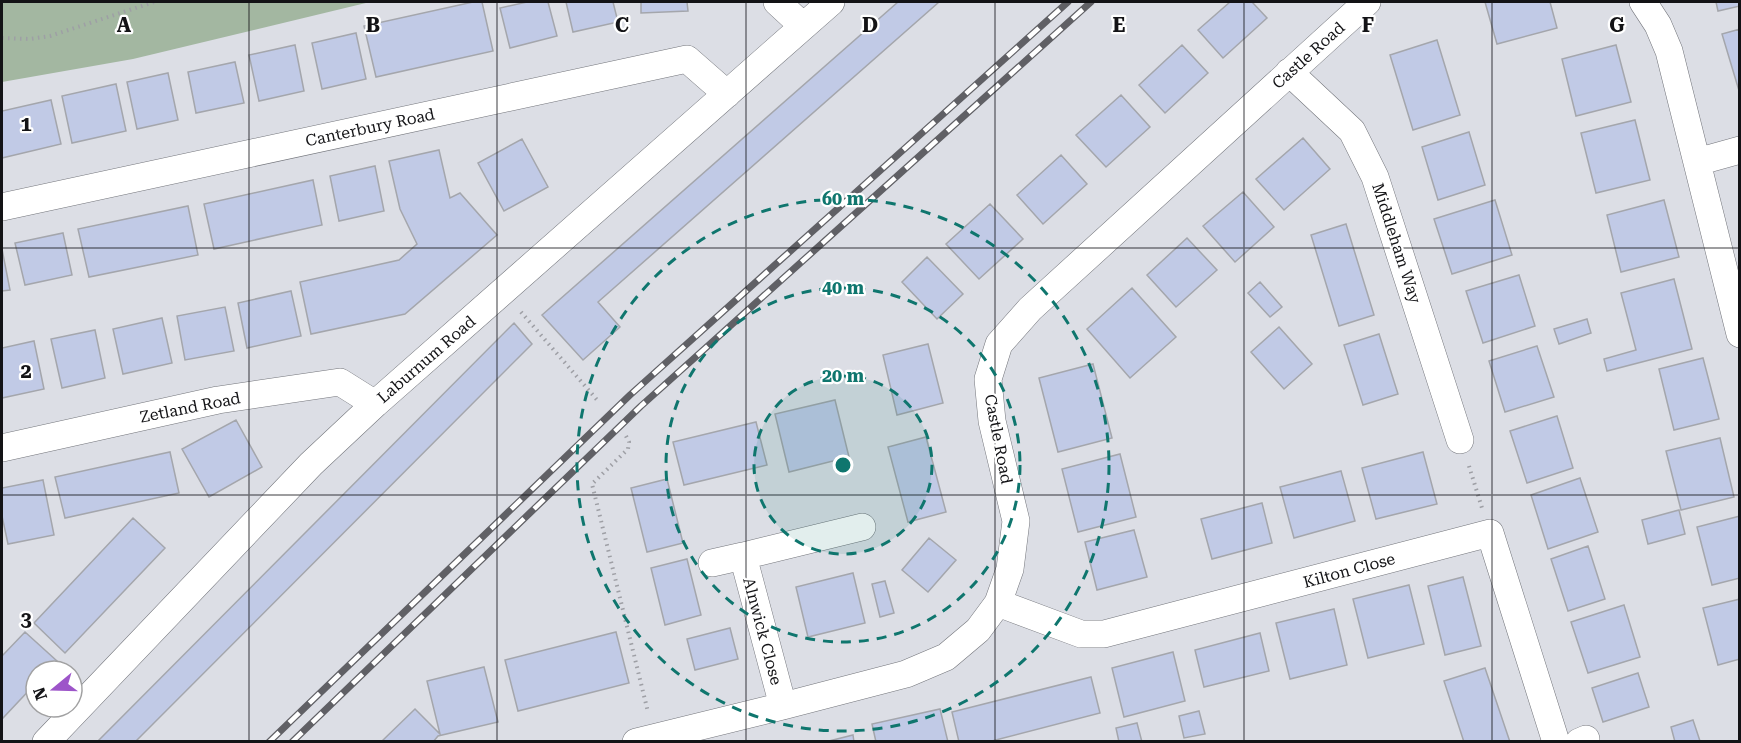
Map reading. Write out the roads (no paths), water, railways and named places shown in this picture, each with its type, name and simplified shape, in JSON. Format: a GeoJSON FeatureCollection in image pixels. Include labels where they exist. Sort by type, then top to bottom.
{"type":"FeatureCollection","features":[{"type":"Feature","properties":{"kind":"street"},"geometry":{"type":"LineString","coordinates":[[777,2],[803,26]]}},
{"type":"Feature","properties":{"kind":"street","name":"Laburnum Road"},"geometry":{"type":"LineString","coordinates":[[46,741],[311,464],[375,404],[831,2]]}},
{"type":"Feature","properties":{"kind":"street","name":"Castle Road"},"geometry":{"type":"LineString","coordinates":[[645,739],[906,674],[946,657],[978,630],[998,603],[1010,569],[1016,521],[992,421],[988,379],[999,344],[1030,309],[1367,2]]}},
{"type":"Feature","properties":{"kind":"street"},"geometry":{"type":"LineString","coordinates":[[1643,2],[1658,25],[1669,51],[1740,334]]}},
{"type":"Feature","properties":{"kind":"street","name":"Canterbury Road"},"geometry":{"type":"LineString","coordinates":[[2,207],[687,59],[727,94]]}},
{"type":"Feature","properties":{"kind":"street","name":"Middleham Way"},"geometry":{"type":"LineString","coordinates":[[1289,72],[1352,131],[1376,177],[1461,440]]}},
{"type":"Feature","properties":{"kind":"street"},"geometry":{"type":"LineString","coordinates":[[1697,162],[1740,150]]}},
{"type":"Feature","properties":{"kind":"street","name":"Zetland Road"},"geometry":{"type":"LineString","coordinates":[[2,448],[218,400],[340,382],[375,404]]}},
{"type":"Feature","properties":{"kind":"street","name":"Alnwick Close"},"geometry":{"type":"LineString","coordinates":[[712,563],[862,527]]}},
{"type":"Feature","properties":{"kind":"street","name":"Kilton Close"},"geometry":{"type":"LineString","coordinates":[[998,603],[1081,634],[1104,634],[1490,533],[1556,741]]}},
{"type":"Feature","properties":{"kind":"street","name":"Alnwick Close"},"geometry":{"type":"LineString","coordinates":[[743,556],[783,706]]}},
{"type":"Feature","properties":{"kind":"railway"},"geometry":{"type":"LineString","coordinates":[[269,742],[630,395],[1068,2]]}},
{"type":"Feature","properties":{"kind":"railway"},"geometry":{"type":"LineString","coordinates":[[292,742],[641,406],[1091,2]]}}]}
